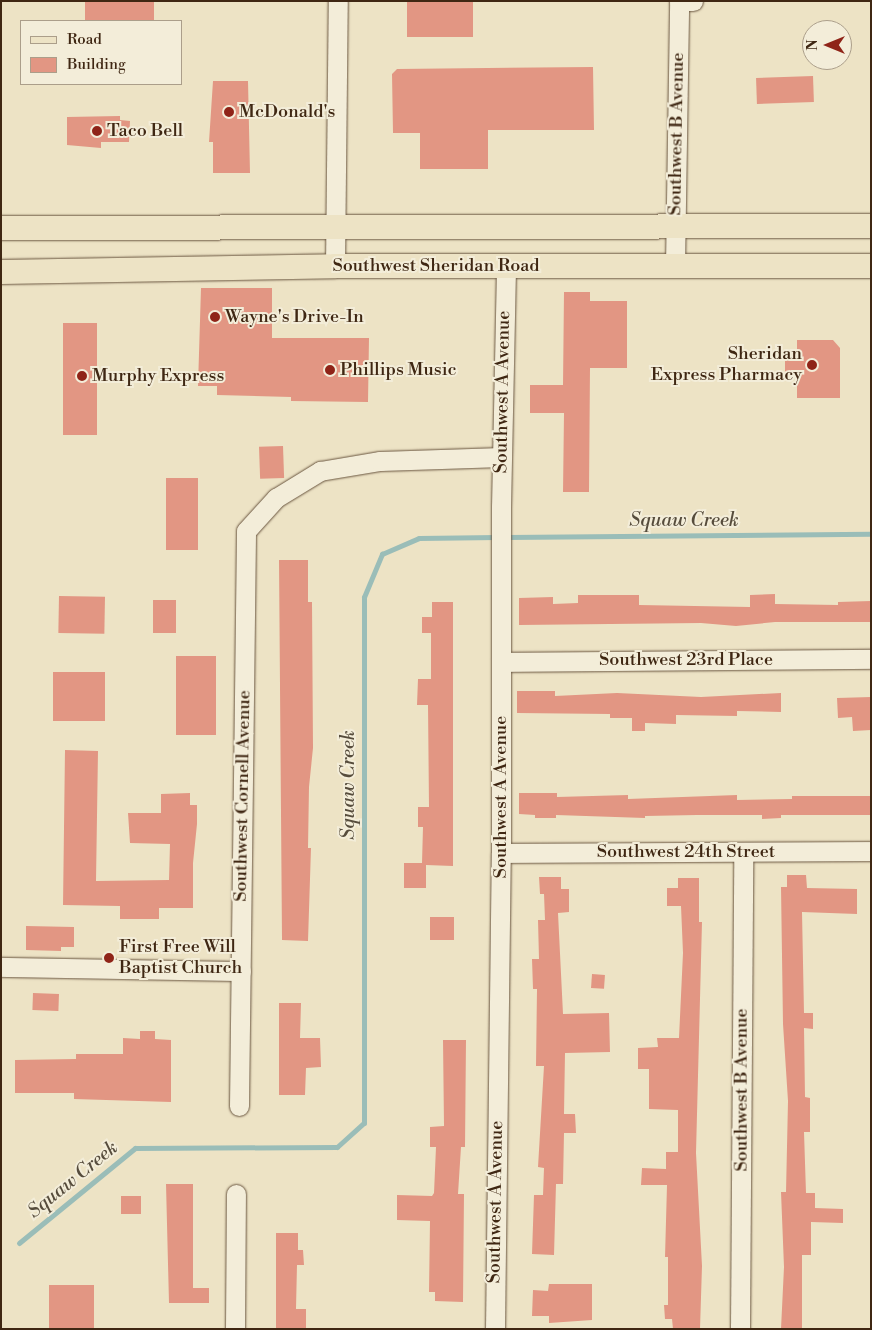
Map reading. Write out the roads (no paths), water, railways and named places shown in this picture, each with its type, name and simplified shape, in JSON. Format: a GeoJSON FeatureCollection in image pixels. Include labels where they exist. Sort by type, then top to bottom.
{"type":"FeatureCollection","features":[{"type":"Feature","properties":{"kind":"main road"},"geometry":{"type":"LineString","coordinates":[[1,228],[336,225],[871,226]]}},
{"type":"Feature","properties":{"kind":"main road","name":"Southwest Sheridan Road"},"geometry":{"type":"LineString","coordinates":[[1,272],[335,266],[871,266]]}},
{"type":"Feature","properties":{"kind":"street"},"geometry":{"type":"LineString","coordinates":[[335,266],[338,1]]}},
{"type":"Feature","properties":{"kind":"street"},"geometry":{"type":"LineString","coordinates":[[678,1],[692,1]]}},
{"type":"Feature","properties":{"kind":"street","name":"Southwest B Avenue"},"geometry":{"type":"LineString","coordinates":[[676,266],[678,1]]}},
{"type":"Feature","properties":{"kind":"street","name":"Southwest A Avenue"},"geometry":{"type":"LineString","coordinates":[[495,1329],[501,853],[500,507],[506,266]]}},
{"type":"Feature","properties":{"kind":"street","name":"Southwest Cornell Avenue"},"geometry":{"type":"LineString","coordinates":[[240,1106],[246,530],[276,498],[320,470],[380,461],[502,457]]}},
{"type":"Feature","properties":{"kind":"street","name":"Southwest 23rd Place"},"geometry":{"type":"LineString","coordinates":[[500,662],[871,659]]}},
{"type":"Feature","properties":{"kind":"street","name":"Southwest 24th Street"},"geometry":{"type":"LineString","coordinates":[[501,853],[871,851]]}},
{"type":"Feature","properties":{"kind":"street","name":"Southwest B Avenue"},"geometry":{"type":"LineString","coordinates":[[740,1329],[743,852]]}},
{"type":"Feature","properties":{"kind":"street"},"geometry":{"type":"LineString","coordinates":[[1,967],[241,971]]}},
{"type":"Feature","properties":{"kind":"street"},"geometry":{"type":"LineString","coordinates":[[236,1194],[236,1329]]}},
{"type":"Feature","properties":{"kind":"waterway","name":"Squaw Creek"},"geometry":{"type":"LineString","coordinates":[[505,537],[871,534]]}},
{"type":"Feature","properties":{"kind":"waterway","name":"Squaw Creek"},"geometry":{"type":"LineString","coordinates":[[19,1243],[135,1148],[337,1147],[364,1123],[364,597],[382,554],[419,538],[497,537]]}},
{"type":"Feature","properties":{"kind":"place","name":"McDonald's"},"geometry":{"type":"Point","coordinates":[229,112]}},
{"type":"Feature","properties":{"kind":"place","name":"Taco Bell"},"geometry":{"type":"Point","coordinates":[97,131]}},
{"type":"Feature","properties":{"kind":"place","name":"Wayne's Drive-In"},"geometry":{"type":"Point","coordinates":[215,317]}},
{"type":"Feature","properties":{"kind":"place","name":"Sheridan Express Pharmacy"},"geometry":{"type":"Point","coordinates":[812,365]}},
{"type":"Feature","properties":{"kind":"place","name":"Phillips Music"},"geometry":{"type":"Point","coordinates":[330,370]}},
{"type":"Feature","properties":{"kind":"place","name":"Murphy Express"},"geometry":{"type":"Point","coordinates":[82,376]}},
{"type":"Feature","properties":{"kind":"place","name":"First Free Will Baptist Church"},"geometry":{"type":"Point","coordinates":[109,958]}}]}
